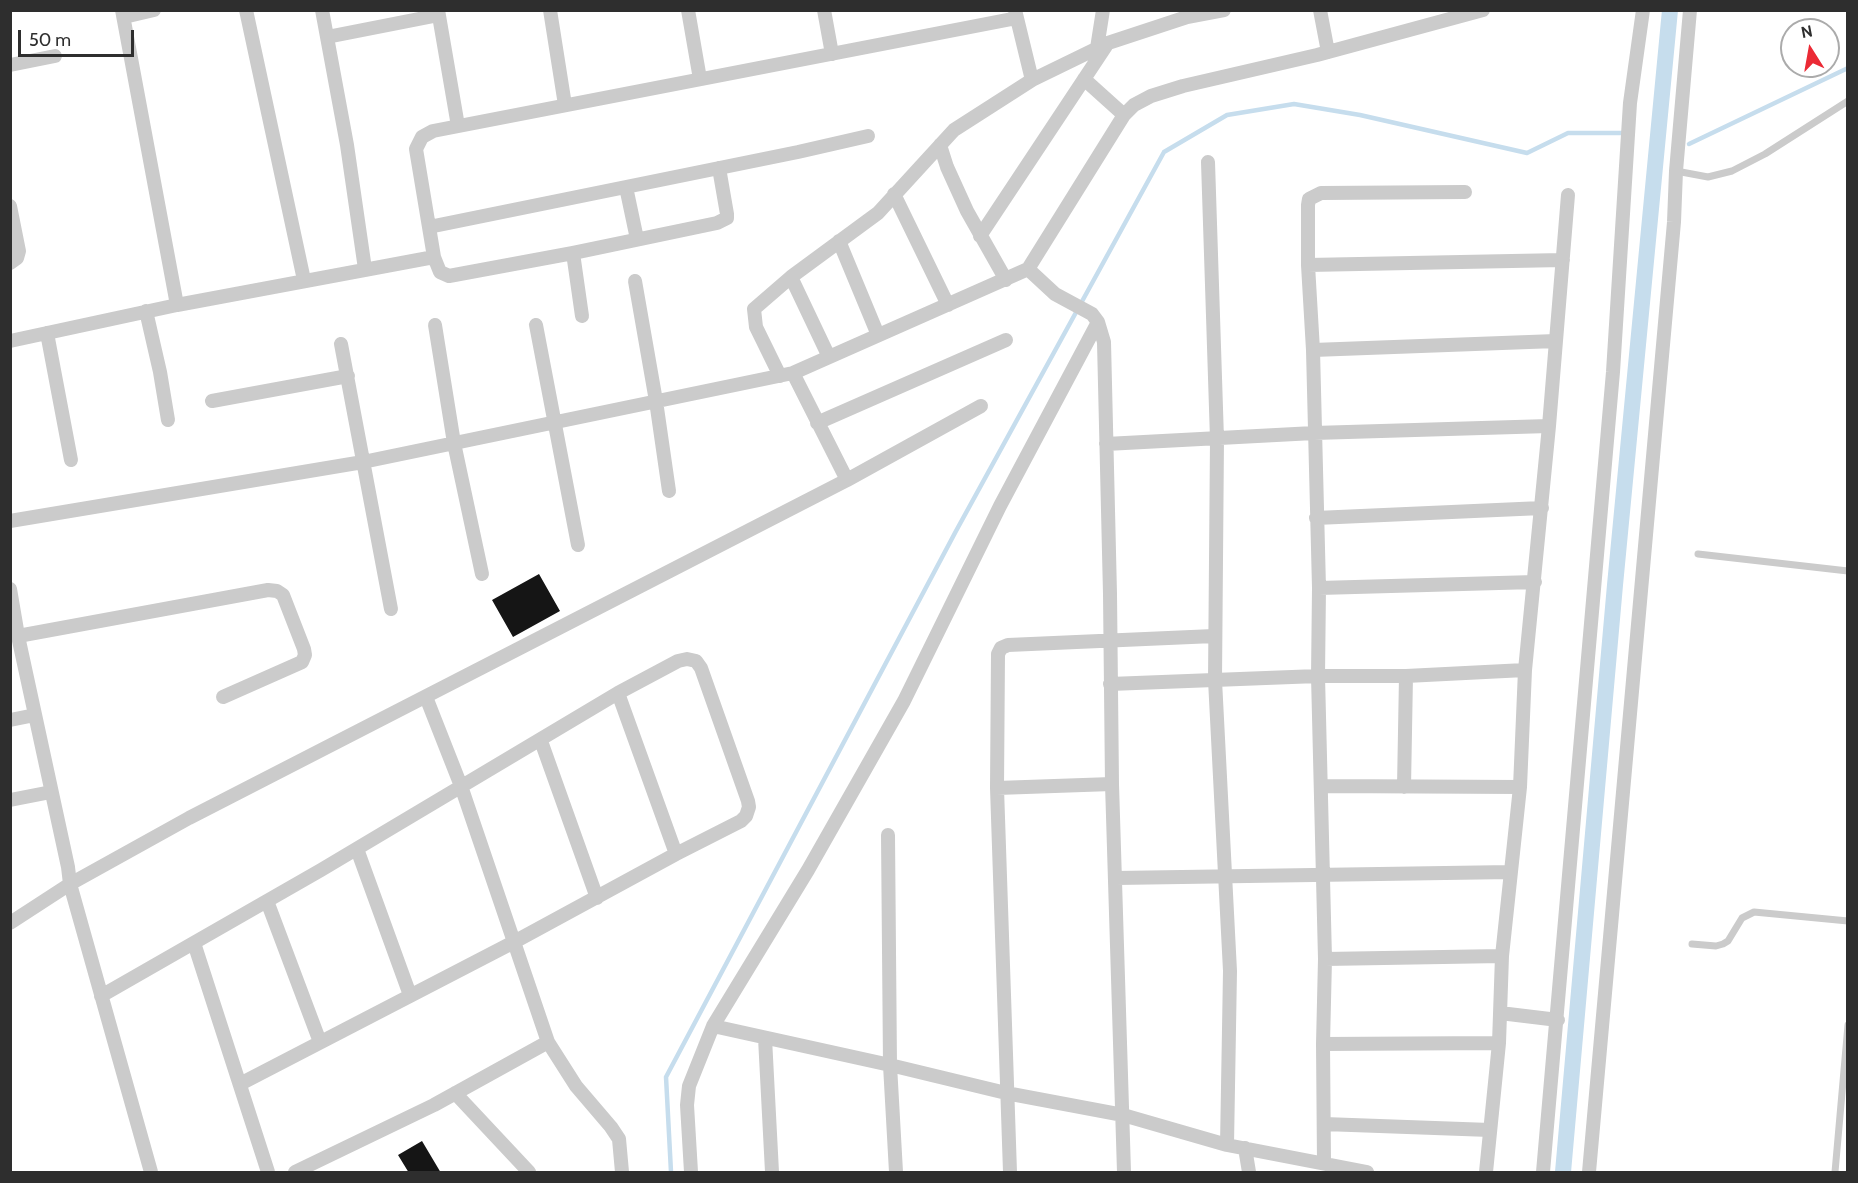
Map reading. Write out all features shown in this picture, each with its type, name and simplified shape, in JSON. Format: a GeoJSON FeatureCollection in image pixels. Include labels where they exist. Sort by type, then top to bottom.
{"type":"FeatureCollection","features":[{"type":"Feature","properties":{"kind":"street"},"geometry":{"type":"LineString","coordinates":[[154,10],[123,14],[177,304]]}},
{"type":"Feature","properties":{"kind":"street"},"geometry":{"type":"LineString","coordinates":[[246,10],[304,280]]}},
{"type":"Feature","properties":{"kind":"street"},"geometry":{"type":"LineString","coordinates":[[322,10],[347,145],[365,269]]}},
{"type":"Feature","properties":{"kind":"street"},"geometry":{"type":"LineString","coordinates":[[550,10],[565,105]]}},
{"type":"Feature","properties":{"kind":"street"},"geometry":{"type":"LineString","coordinates":[[688,10],[700,79]]}},
{"type":"Feature","properties":{"kind":"street"},"geometry":{"type":"LineString","coordinates":[[824,10],[832,54]]}},
{"type":"Feature","properties":{"kind":"street"},"geometry":{"type":"LineString","coordinates":[[980,236],[1084,79],[1103,45],[1103,10]]}},
{"type":"Feature","properties":{"kind":"street"},"geometry":{"type":"LineString","coordinates":[[847,480],[817,423],[756,327],[754,309],[791,278],[878,213],[954,130],[1032,80],[1103,45],[1186,14],[1224,10]]}},
{"type":"Feature","properties":{"kind":"street"},"geometry":{"type":"LineString","coordinates":[[1320,10],[1328,52]]}},
{"type":"Feature","properties":{"kind":"street"},"geometry":{"type":"LineString","coordinates":[[10,521],[363,462],[786,375],[1028,269],[1124,115],[1134,105],[1151,96],[1483,10]]}},
{"type":"Feature","properties":{"kind":"street"},"geometry":{"type":"LineString","coordinates":[[1543,1173],[1613,372],[1630,104],[1643,10]]}},
{"type":"Feature","properties":{"kind":"street"},"geometry":{"type":"LineString","coordinates":[[1589,1173],[1674,222],[1676,171],[1690,10]]}},
{"type":"Feature","properties":{"kind":"street"},"geometry":{"type":"LineString","coordinates":[[327,38],[438,13],[458,126]]}},
{"type":"Feature","properties":{"kind":"street"},"geometry":{"type":"LineString","coordinates":[[719,168],[727,218],[717,223],[449,276],[440,272],[434,257],[416,149],[418,142],[426,133],[832,54],[1016,14],[1032,80]]}},
{"type":"Feature","properties":{"kind":"street"},"geometry":{"type":"LineString","coordinates":[[10,65],[55,56]]}},
{"type":"Feature","properties":{"kind":"street"},"geometry":{"type":"LineString","coordinates":[[1084,79],[1124,115]]}},
{"type":"Feature","properties":{"kind":"street"},"geometry":{"type":"LineString","coordinates":[[429,227],[868,136]]}},
{"type":"Feature","properties":{"kind":"street"},"geometry":{"type":"LineString","coordinates":[[940,145],[980,236],[1006,280]]}},
{"type":"Feature","properties":{"kind":"street"},"geometry":{"type":"LineString","coordinates":[[1208,162],[1217,440],[1215,680],[1230,971],[1227,1145]]}},
{"type":"Feature","properties":{"kind":"street"},"geometry":{"type":"LineString","coordinates":[[626,188],[637,239]]}},
{"type":"Feature","properties":{"kind":"street"},"geometry":{"type":"LineString","coordinates":[[1324,1163],[1325,958],[1318,676],[1319,588],[1308,205],[1314,195],[1321,193],[1465,192]]}},
{"type":"Feature","properties":{"kind":"street"},"geometry":{"type":"LineString","coordinates":[[894,194],[948,305]]}},
{"type":"Feature","properties":{"kind":"street"},"geometry":{"type":"LineString","coordinates":[[1486,1173],[1499,1043],[1502,956],[1520,787],[1525,670],[1542,508],[1568,195]]}},
{"type":"Feature","properties":{"kind":"street"},"geometry":{"type":"LineString","coordinates":[[10,206],[19,251],[17,258],[10,262]]}},
{"type":"Feature","properties":{"kind":"street"},"geometry":{"type":"LineString","coordinates":[[839,241],[878,335]]}},
{"type":"Feature","properties":{"kind":"street"},"geometry":{"type":"LineString","coordinates":[[573,253],[582,316]]}},
{"type":"Feature","properties":{"kind":"street"},"geometry":{"type":"LineString","coordinates":[[10,341],[177,304],[434,257]]}},
{"type":"Feature","properties":{"kind":"street"},"geometry":{"type":"LineString","coordinates":[[1308,265],[1563,260]]}},
{"type":"Feature","properties":{"kind":"street"},"geometry":{"type":"LineString","coordinates":[[1028,269],[1055,294],[1095,318],[1104,342],[1112,784],[1124,1173]]}},
{"type":"Feature","properties":{"kind":"street"},"geometry":{"type":"LineString","coordinates":[[791,278],[829,357]]}},
{"type":"Feature","properties":{"kind":"street"},"geometry":{"type":"LineString","coordinates":[[635,281],[669,491]]}},
{"type":"Feature","properties":{"kind":"street"},"geometry":{"type":"LineString","coordinates":[[146,311],[168,420]]}},
{"type":"Feature","properties":{"kind":"street"},"geometry":{"type":"LineString","coordinates":[[692,1173],[687,1105],[689,1086],[713,1026],[808,870],[904,701],[1095,318]]}},
{"type":"Feature","properties":{"kind":"street"},"geometry":{"type":"LineString","coordinates":[[435,325],[454,443],[482,574]]}},
{"type":"Feature","properties":{"kind":"street"},"geometry":{"type":"LineString","coordinates":[[536,325],[578,545]]}},
{"type":"Feature","properties":{"kind":"street"},"geometry":{"type":"LineString","coordinates":[[47,333],[71,460]]}},
{"type":"Feature","properties":{"kind":"street"},"geometry":{"type":"LineString","coordinates":[[817,423],[1006,340]]}},
{"type":"Feature","properties":{"kind":"street"},"geometry":{"type":"LineString","coordinates":[[1313,350],[1556,341]]}},
{"type":"Feature","properties":{"kind":"street"},"geometry":{"type":"LineString","coordinates":[[341,344],[391,609]]}},
{"type":"Feature","properties":{"kind":"street"},"geometry":{"type":"LineString","coordinates":[[212,401],[348,376]]}},
{"type":"Feature","properties":{"kind":"street"},"geometry":{"type":"LineString","coordinates":[[10,923],[70,884],[189,818],[847,480],[981,406]]}},
{"type":"Feature","properties":{"kind":"street"},"geometry":{"type":"LineString","coordinates":[[1106,444],[1217,440],[1314,433],[1549,426]]}},
{"type":"Feature","properties":{"kind":"street"},"geometry":{"type":"LineString","coordinates":[[1316,518],[1542,508]]}},
{"type":"Feature","properties":{"kind":"street"},"geometry":{"type":"LineString","coordinates":[[1319,588],[1534,582]]}},
{"type":"Feature","properties":{"kind":"street"},"geometry":{"type":"LineString","coordinates":[[10,589],[70,884],[150,1173]]}},
{"type":"Feature","properties":{"kind":"street"},"geometry":{"type":"LineString","coordinates":[[18,636],[268,590],[277,591],[283,596],[304,649],[305,655],[302,662],[222,697]]}},
{"type":"Feature","properties":{"kind":"street"},"geometry":{"type":"LineString","coordinates":[[1010,1173],[997,788],[996,663],[998,654],[1001,648],[1008,645],[1214,636]]}},
{"type":"Feature","properties":{"kind":"street"},"geometry":{"type":"LineString","coordinates":[[101,996],[357,849],[618,693],[678,661],[687,659],[696,661],[701,668],[749,807],[746,816],[741,821],[240,1084]]}},
{"type":"Feature","properties":{"kind":"street"},"geometry":{"type":"LineString","coordinates":[[1110,684],[1318,676],[1406,676],[1525,670]]}},
{"type":"Feature","properties":{"kind":"street"},"geometry":{"type":"LineString","coordinates":[[1404,787],[1406,676]]}},
{"type":"Feature","properties":{"kind":"street"},"geometry":{"type":"LineString","coordinates":[[618,693],[676,854]]}},
{"type":"Feature","properties":{"kind":"street"},"geometry":{"type":"LineString","coordinates":[[426,697],[461,786],[548,1042],[576,1086],[612,1126],[619,1139],[622,1173]]}},
{"type":"Feature","properties":{"kind":"street"},"geometry":{"type":"LineString","coordinates":[[10,720],[35,715]]}},
{"type":"Feature","properties":{"kind":"street"},"geometry":{"type":"LineString","coordinates":[[541,741],[597,898]]}},
{"type":"Feature","properties":{"kind":"street"},"geometry":{"type":"LineString","coordinates":[[997,788],[1112,784]]}},
{"type":"Feature","properties":{"kind":"street"},"geometry":{"type":"LineString","coordinates":[[1322,786],[1520,787]]}},
{"type":"Feature","properties":{"kind":"street"},"geometry":{"type":"LineString","coordinates":[[10,800],[51,792]]}},
{"type":"Feature","properties":{"kind":"street"},"geometry":{"type":"LineString","coordinates":[[888,835],[890,1065],[896,1173]]}},
{"type":"Feature","properties":{"kind":"street"},"geometry":{"type":"LineString","coordinates":[[357,849],[410,995]]}},
{"type":"Feature","properties":{"kind":"street"},"geometry":{"type":"LineString","coordinates":[[1116,878],[1511,872]]}},
{"type":"Feature","properties":{"kind":"street"},"geometry":{"type":"LineString","coordinates":[[267,901],[320,1042]]}},
{"type":"Feature","properties":{"kind":"street"},"geometry":{"type":"LineString","coordinates":[[194,943],[268,1173]]}},
{"type":"Feature","properties":{"kind":"street"},"geometry":{"type":"LineString","coordinates":[[1325,958],[1502,956]]}},
{"type":"Feature","properties":{"kind":"street"},"geometry":{"type":"LineString","coordinates":[[1500,1013],[1558,1020]]}},
{"type":"Feature","properties":{"kind":"street"},"geometry":{"type":"LineString","coordinates":[[713,1026],[1006,1093],[1123,1115],[1227,1145],[1367,1173]]}},
{"type":"Feature","properties":{"kind":"street"},"geometry":{"type":"LineString","coordinates":[[765,1038],[771,1173]]}},
{"type":"Feature","properties":{"kind":"street"},"geometry":{"type":"LineString","coordinates":[[295,1173],[455,1093],[548,1042]]}},
{"type":"Feature","properties":{"kind":"street"},"geometry":{"type":"LineString","coordinates":[[1323,1044],[1499,1043]]}},
{"type":"Feature","properties":{"kind":"street"},"geometry":{"type":"LineString","coordinates":[[455,1093],[529,1173]]}},
{"type":"Feature","properties":{"kind":"street"},"geometry":{"type":"LineString","coordinates":[[1324,1124],[1490,1130]]}},
{"type":"Feature","properties":{"kind":"street"},"geometry":{"type":"LineString","coordinates":[[1245,1148],[1249,1173]]}},
{"type":"Feature","properties":{"kind":"lane"},"geometry":{"type":"LineString","coordinates":[[1676,171],[1708,177],[1732,171],[1764,154],[1848,100]]}},
{"type":"Feature","properties":{"kind":"lane"},"geometry":{"type":"LineString","coordinates":[[1698,554],[1848,570]]}},
{"type":"Feature","properties":{"kind":"lane"},"geometry":{"type":"LineString","coordinates":[[1692,944],[1716,946],[1723,944],[1728,941],[1742,918],[1754,912],[1848,921]]}},
{"type":"Feature","properties":{"kind":"lane"},"geometry":{"type":"LineString","coordinates":[[1835,1173],[1848,1025]]}},
{"type":"Feature","properties":{"kind":"building"},"geometry":{"type":"Polygon","coordinates":[[[539,574],[560,611],[513,637],[492,600],[539,574]]]}},
{"type":"Feature","properties":{"kind":"building"},"geometry":{"type":"Polygon","coordinates":[[[422,1141],[441,1173],[409,1173],[398,1155],[422,1141]]]}},
{"type":"Feature","properties":{"kind":"waterway"},"geometry":{"type":"LineString","coordinates":[[1563,1172],[1615,585],[1670,10]]}},
{"type":"Feature","properties":{"kind":"waterway"},"geometry":{"type":"LineString","coordinates":[[1689,144],[1848,68]]}},
{"type":"Feature","properties":{"kind":"waterway"},"geometry":{"type":"LineString","coordinates":[[671,1172],[666,1077],[956,531],[1164,152],[1227,115],[1294,104],[1360,115],[1527,153],[1568,133],[1624,133]]}}]}
